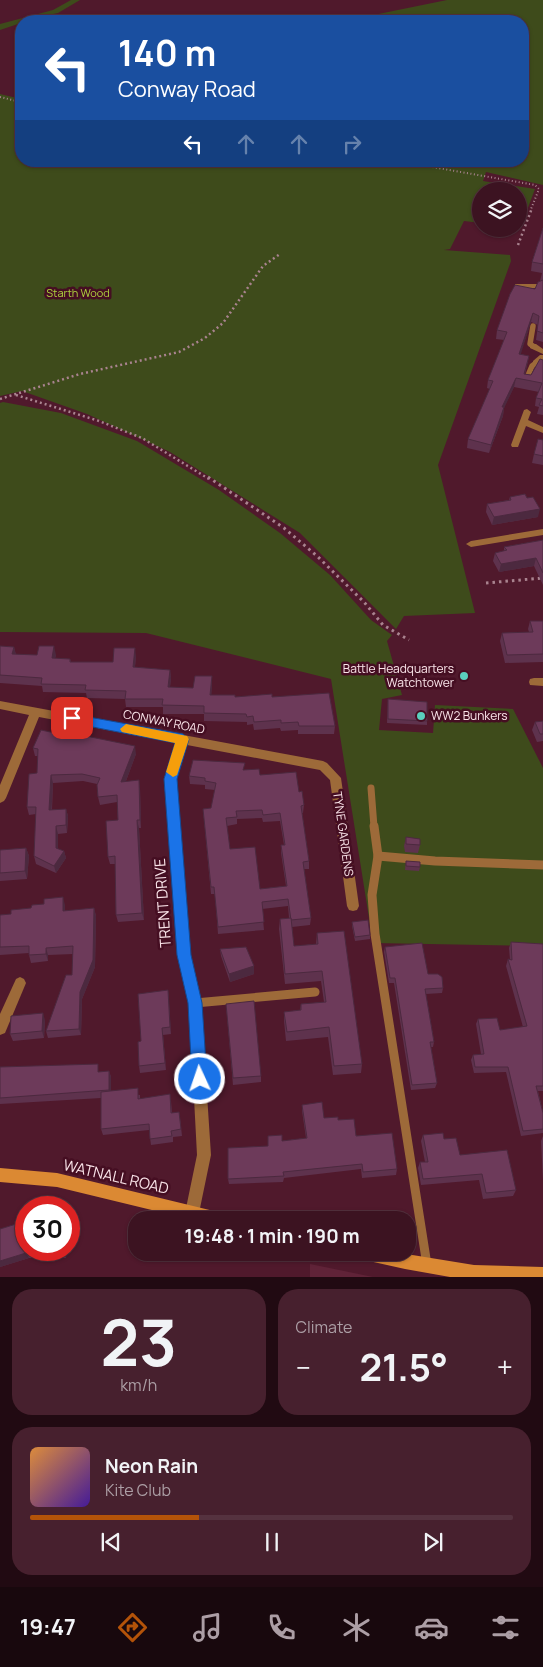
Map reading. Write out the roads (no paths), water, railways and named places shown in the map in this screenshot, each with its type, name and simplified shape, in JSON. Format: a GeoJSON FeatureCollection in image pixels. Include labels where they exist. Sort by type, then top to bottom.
{"type":"FeatureCollection","features":[{"type":"Feature","properties":{"kind":"main road","name":"WATNALL ROAD"},"geometry":{"type":"LineString","coordinates":[[0,1175],[57,1180],[184,1211]]}},
{"type":"Feature","properties":{"kind":"main road"},"geometry":{"type":"LineString","coordinates":[[400,1261],[427,1267],[488,1274],[543,1274]]}},
{"type":"Feature","properties":{"kind":"street"},"geometry":{"type":"LineString","coordinates":[[518,286],[543,286]]}},
{"type":"Feature","properties":{"kind":"street"},"geometry":{"type":"LineString","coordinates":[[533,346],[543,352]]}},
{"type":"Feature","properties":{"kind":"street"},"geometry":{"type":"LineString","coordinates":[[536,363],[543,357]]}},
{"type":"Feature","properties":{"kind":"street"},"geometry":{"type":"LineString","coordinates":[[515,445],[527,412]]}},
{"type":"Feature","properties":{"kind":"street"},"geometry":{"type":"LineString","coordinates":[[523,421],[543,430]]}},
{"type":"Feature","properties":{"kind":"street"},"geometry":{"type":"LineString","coordinates":[[471,544],[543,532]]}},
{"type":"Feature","properties":{"kind":"street","name":"CONWAY ROAD"},"geometry":{"type":"LineString","coordinates":[[0,704],[323,766]]}},
{"type":"Feature","properties":{"kind":"street"},"geometry":{"type":"LineString","coordinates":[[0,798],[36,711]]}},
{"type":"Feature","properties":{"kind":"street","name":"TRENT DRIVE"},"geometry":{"type":"LineString","coordinates":[[183,739],[170,779],[184,955],[195,1003],[204,1155],[192,1211]]}},
{"type":"Feature","properties":{"kind":"street","name":"TYNE GARDENS"},"geometry":{"type":"LineString","coordinates":[[323,766],[335,778],[353,906]]}},
{"type":"Feature","properties":{"kind":"street"},"geometry":{"type":"LineString","coordinates":[[0,1029],[20,983]]}},
{"type":"Feature","properties":{"kind":"lane"},"geometry":{"type":"LineString","coordinates":[[533,326],[530,344],[533,346]]}},
{"type":"Feature","properties":{"kind":"lane"},"geometry":{"type":"LineString","coordinates":[[526,380],[532,366],[536,363]]}},
{"type":"Feature","properties":{"kind":"lane"},"geometry":{"type":"LineString","coordinates":[[372,788],[374,830],[378,856],[372,895],[375,934],[427,1267]]}},
{"type":"Feature","properties":{"kind":"lane"},"geometry":{"type":"LineString","coordinates":[[378,856],[435,861],[543,865]]}},
{"type":"Feature","properties":{"kind":"lane"},"geometry":{"type":"LineString","coordinates":[[195,1003],[315,992]]}},
{"type":"Feature","properties":{"kind":"place","name":"Battle Headquarters Watchtower"},"geometry":{"type":"Point","coordinates":[464,676]}},
{"type":"Feature","properties":{"kind":"place","name":"WW2 Bunkers"},"geometry":{"type":"Point","coordinates":[421,716]}},
{"type":"Feature","properties":{"kind":"park label","name":"Starth Wood"},"geometry":{"type":"Point","coordinates":[78,293]}}]}
